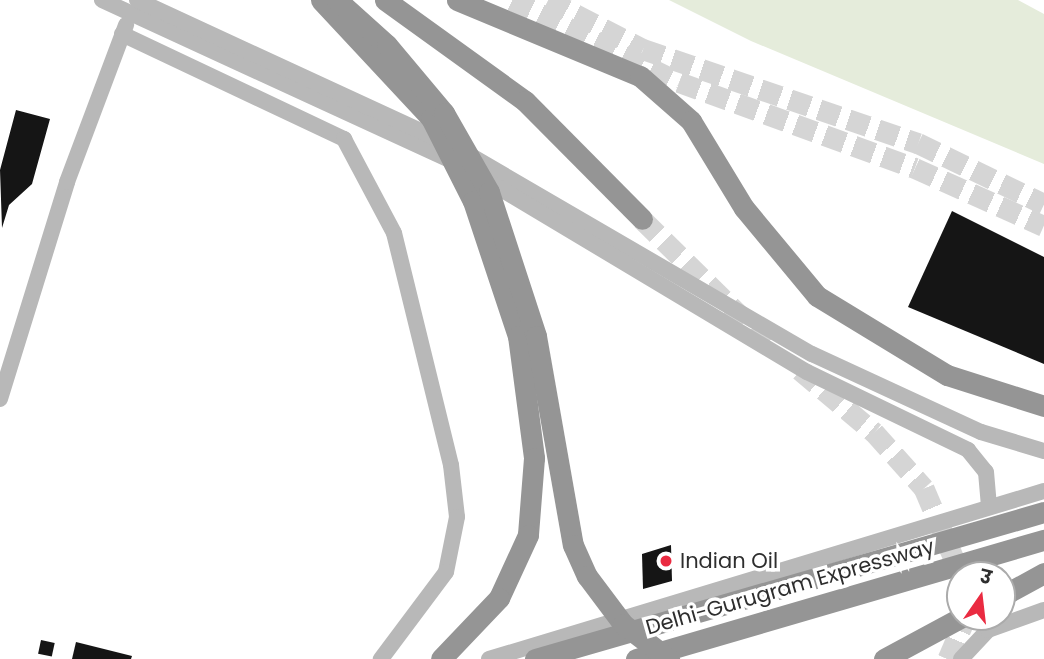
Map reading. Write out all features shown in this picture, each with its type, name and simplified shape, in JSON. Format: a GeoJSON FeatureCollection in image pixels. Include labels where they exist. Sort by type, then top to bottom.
{"type":"FeatureCollection","features":[{"type":"Feature","properties":{"kind":"highway"},"geometry":{"type":"LineString","coordinates":[[321,0],[431,118],[482,224],[518,336],[534,458],[528,535],[499,598],[441,659]]}},
{"type":"Feature","properties":{"kind":"highway"},"geometry":{"type":"LineString","coordinates":[[337,0],[387,45],[444,113],[489,192],[536,337],[573,545],[587,576],[623,624],[669,659]]}},
{"type":"Feature","properties":{"kind":"highway"},"geometry":{"type":"LineString","coordinates":[[385,0],[525,101],[642,219]]}},
{"type":"Feature","properties":{"kind":"highway"},"geometry":{"type":"LineString","coordinates":[[457,0],[640,76],[691,121],[744,208],[817,296],[947,375],[1044,406]]}},
{"type":"Feature","properties":{"kind":"highway","name":"Delhi-Gurugram Expressway"},"geometry":{"type":"LineString","coordinates":[[535,659],[1044,512]]}},
{"type":"Feature","properties":{"kind":"highway","name":"Delhi-Gurugram Expressway"},"geometry":{"type":"LineString","coordinates":[[636,659],[1044,540]]}},
{"type":"Feature","properties":{"kind":"highway"},"geometry":{"type":"LineString","coordinates":[[1016,588],[1044,573]]}},
{"type":"Feature","properties":{"kind":"highway"},"geometry":{"type":"LineString","coordinates":[[884,659],[946,625]]}},
{"type":"Feature","properties":{"kind":"main road"},"geometry":{"type":"LineString","coordinates":[[102,0],[134,7],[498,169],[812,354],[981,432],[1044,451]]}},
{"type":"Feature","properties":{"kind":"main road"},"geometry":{"type":"LineString","coordinates":[[0,399],[66,182],[134,7]]}},
{"type":"Feature","properties":{"kind":"main road"},"geometry":{"type":"LineString","coordinates":[[134,7],[399,132],[807,372],[968,450],[986,472],[989,506]]}},
{"type":"Feature","properties":{"kind":"main road"},"geometry":{"type":"LineString","coordinates":[[122,34],[344,139],[390,222],[430,373],[457,517],[446,572],[381,659]]}},
{"type":"Feature","properties":{"kind":"main road"},"geometry":{"type":"LineString","coordinates":[[489,659],[1044,491]]}},
{"type":"Feature","properties":{"kind":"main road"},"geometry":{"type":"LineString","coordinates":[[961,659],[988,630],[1044,610]]}},
{"type":"Feature","properties":{"kind":"green space"},"geometry":{"type":"Polygon","coordinates":[[[669,0],[1018,0],[1044,14],[1044,164],[751,41],[669,0]]]}},
{"type":"Feature","properties":{"kind":"building"},"geometry":{"type":"Polygon","coordinates":[[[16,110],[50,119],[32,184],[9,205],[2,228],[0,170],[16,110]]]}},
{"type":"Feature","properties":{"kind":"building"},"geometry":{"type":"Polygon","coordinates":[[[952,211],[1044,257],[1044,364],[908,307],[952,211]]]}},
{"type":"Feature","properties":{"kind":"building"},"geometry":{"type":"Polygon","coordinates":[[[671,545],[672,581],[643,589],[642,554],[671,545]]]}},
{"type":"Feature","properties":{"kind":"building"},"geometry":{"type":"Polygon","coordinates":[[[41,640],[55,643],[52,657],[38,654],[41,640]]]}},
{"type":"Feature","properties":{"kind":"building"},"geometry":{"type":"Polygon","coordinates":[[[76,642],[132,656],[131,659],[72,659],[76,642]]]}},
{"type":"Feature","properties":{"kind":"tunnel"},"geometry":{"type":"LineString","coordinates":[[512,0],[679,82],[915,168],[1044,226]]}},
{"type":"Feature","properties":{"kind":"tunnel"},"geometry":{"type":"LineString","coordinates":[[548,0],[643,49],[918,143],[1044,204]]}},
{"type":"Feature","properties":{"kind":"tunnel"},"geometry":{"type":"LineString","coordinates":[[642,219],[770,345]]}},
{"type":"Feature","properties":{"kind":"tunnel"},"geometry":{"type":"LineString","coordinates":[[800,370],[874,432],[924,488],[955,561]]}},
{"type":"Feature","properties":{"kind":"tunnel"},"geometry":{"type":"LineString","coordinates":[[948,659],[960,631]]}},
{"type":"Feature","properties":{"kind":"place","name":"Indian Oil"},"geometry":{"type":"Point","coordinates":[666,561]}}]}
